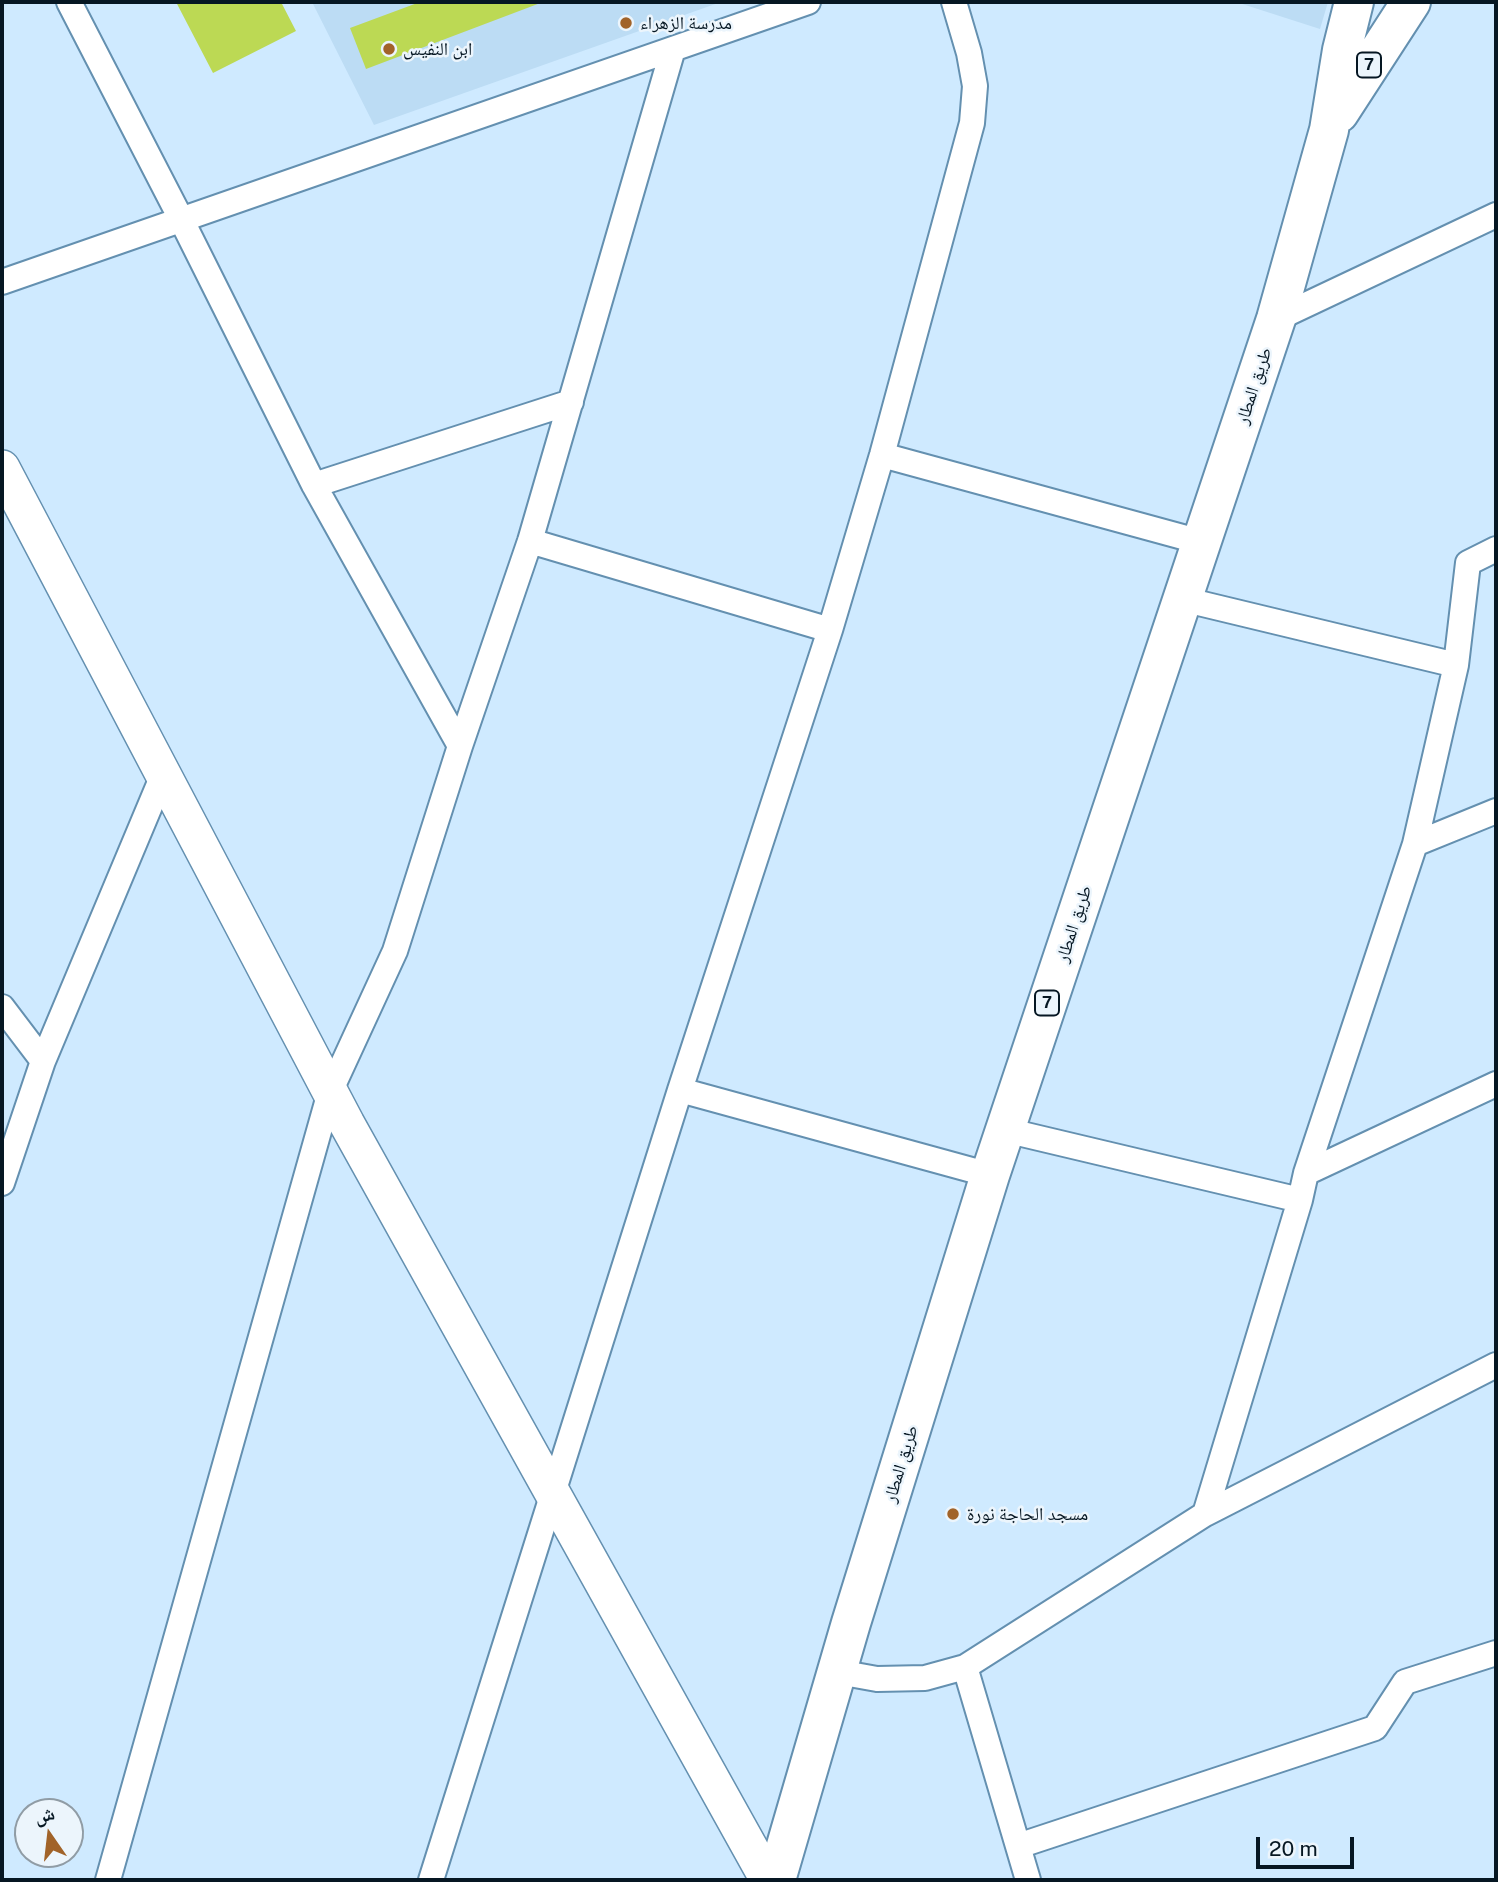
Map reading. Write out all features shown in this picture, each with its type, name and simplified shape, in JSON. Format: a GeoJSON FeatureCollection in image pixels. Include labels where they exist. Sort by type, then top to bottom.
{"type":"FeatureCollection","features":[{"type":"Feature","properties":{"kind":"highway","name":"طريق المطار"},"geometry":{"type":"LineString","coordinates":[[776,1880],[855,1610],[990,1175],[1276,319],[1329,130],[1342,50],[1354,2]]}},
{"type":"Feature","properties":{"kind":"highway","name":"طريق المطار"},"geometry":{"type":"LineString","coordinates":[[1329,130],[1411,2]]}},
{"type":"Feature","properties":{"kind":"street"},"geometry":{"type":"LineString","coordinates":[[69,2],[314,485],[460,747]]}},
{"type":"Feature","properties":{"kind":"street"},"geometry":{"type":"LineString","coordinates":[[2,282],[808,2]]}},
{"type":"Feature","properties":{"kind":"street"},"geometry":{"type":"LineString","coordinates":[[431,1880],[551,1494],[830,630],[882,455],[972,123],[975,86],[969,53],[954,2]]}},
{"type":"Feature","properties":{"kind":"street"},"geometry":{"type":"LineString","coordinates":[[108,1880],[330,1091],[395,951],[530,541],[673,49]]}},
{"type":"Feature","properties":{"kind":"street"},"geometry":{"type":"LineString","coordinates":[[1276,319],[1496,215]]}},
{"type":"Feature","properties":{"kind":"street"},"geometry":{"type":"LineString","coordinates":[[314,485],[571,402]]}},
{"type":"Feature","properties":{"kind":"street"},"geometry":{"type":"LineString","coordinates":[[882,455],[1201,542]]}},
{"type":"Feature","properties":{"kind":"street"},"geometry":{"type":"LineString","coordinates":[[2,468],[330,1091],[551,1494],[768,1880]]}},
{"type":"Feature","properties":{"kind":"street"},"geometry":{"type":"LineString","coordinates":[[530,541],[830,630]]}},
{"type":"Feature","properties":{"kind":"street"},"geometry":{"type":"LineString","coordinates":[[1205,1514],[1306,1173],[1415,844],[1456,665],[1468,563],[1496,549]]}},
{"type":"Feature","properties":{"kind":"street"},"geometry":{"type":"LineString","coordinates":[[1182,599],[1456,665]]}},
{"type":"Feature","properties":{"kind":"street"},"geometry":{"type":"LineString","coordinates":[[2,1183],[6,1155],[43,1061],[163,775]]}},
{"type":"Feature","properties":{"kind":"street"},"geometry":{"type":"LineString","coordinates":[[1415,844],[1496,811]]}},
{"type":"Feature","properties":{"kind":"street"},"geometry":{"type":"LineString","coordinates":[[2,1007],[43,1061]]}},
{"type":"Feature","properties":{"kind":"street"},"geometry":{"type":"LineString","coordinates":[[1306,1173],[1496,1084]]}},
{"type":"Feature","properties":{"kind":"street"},"geometry":{"type":"LineString","coordinates":[[680,1090],[990,1175]]}},
{"type":"Feature","properties":{"kind":"street"},"geometry":{"type":"LineString","coordinates":[[1005,1130],[1300,1200]]}},
{"type":"Feature","properties":{"kind":"street"},"geometry":{"type":"LineString","coordinates":[[838,1672],[877,1679],[925,1678],[965,1667],[1205,1514],[1496,1365]]}},
{"type":"Feature","properties":{"kind":"street"},"geometry":{"type":"LineString","coordinates":[[1018,1846],[1375,1728],[1405,1682],[1496,1653]]}},
{"type":"Feature","properties":{"kind":"street"},"geometry":{"type":"LineString","coordinates":[[965,1667],[1028,1880]]}},
{"type":"Feature","properties":{"kind":"shaded area"},"geometry":{"type":"Polygon","coordinates":[[[312,2],[721,2],[374,125],[312,2]]]}},
{"type":"Feature","properties":{"kind":"shaded area"},"geometry":{"type":"Polygon","coordinates":[[[1236,2],[1328,2],[1320,29],[1236,2]]]}},
{"type":"Feature","properties":{"kind":"building"},"geometry":{"type":"Polygon","coordinates":[[[176,2],[281,2],[296,31],[213,73],[176,2]]]}},
{"type":"Feature","properties":{"kind":"building","name":"ابن النفيس"},"geometry":{"type":"Polygon","coordinates":[[[420,2],[543,2],[366,69],[350,28],[420,2]]]}},
{"type":"Feature","properties":{"kind":"place","name":"مدرسة الزهراء"},"geometry":{"type":"Point","coordinates":[626,23]}},
{"type":"Feature","properties":{"kind":"place","name":"ابن النفيس"},"geometry":{"type":"Point","coordinates":[389,49]}},
{"type":"Feature","properties":{"kind":"place","name":"مسجد الحاجة نورة"},"geometry":{"type":"Point","coordinates":[953,1514]}}]}
